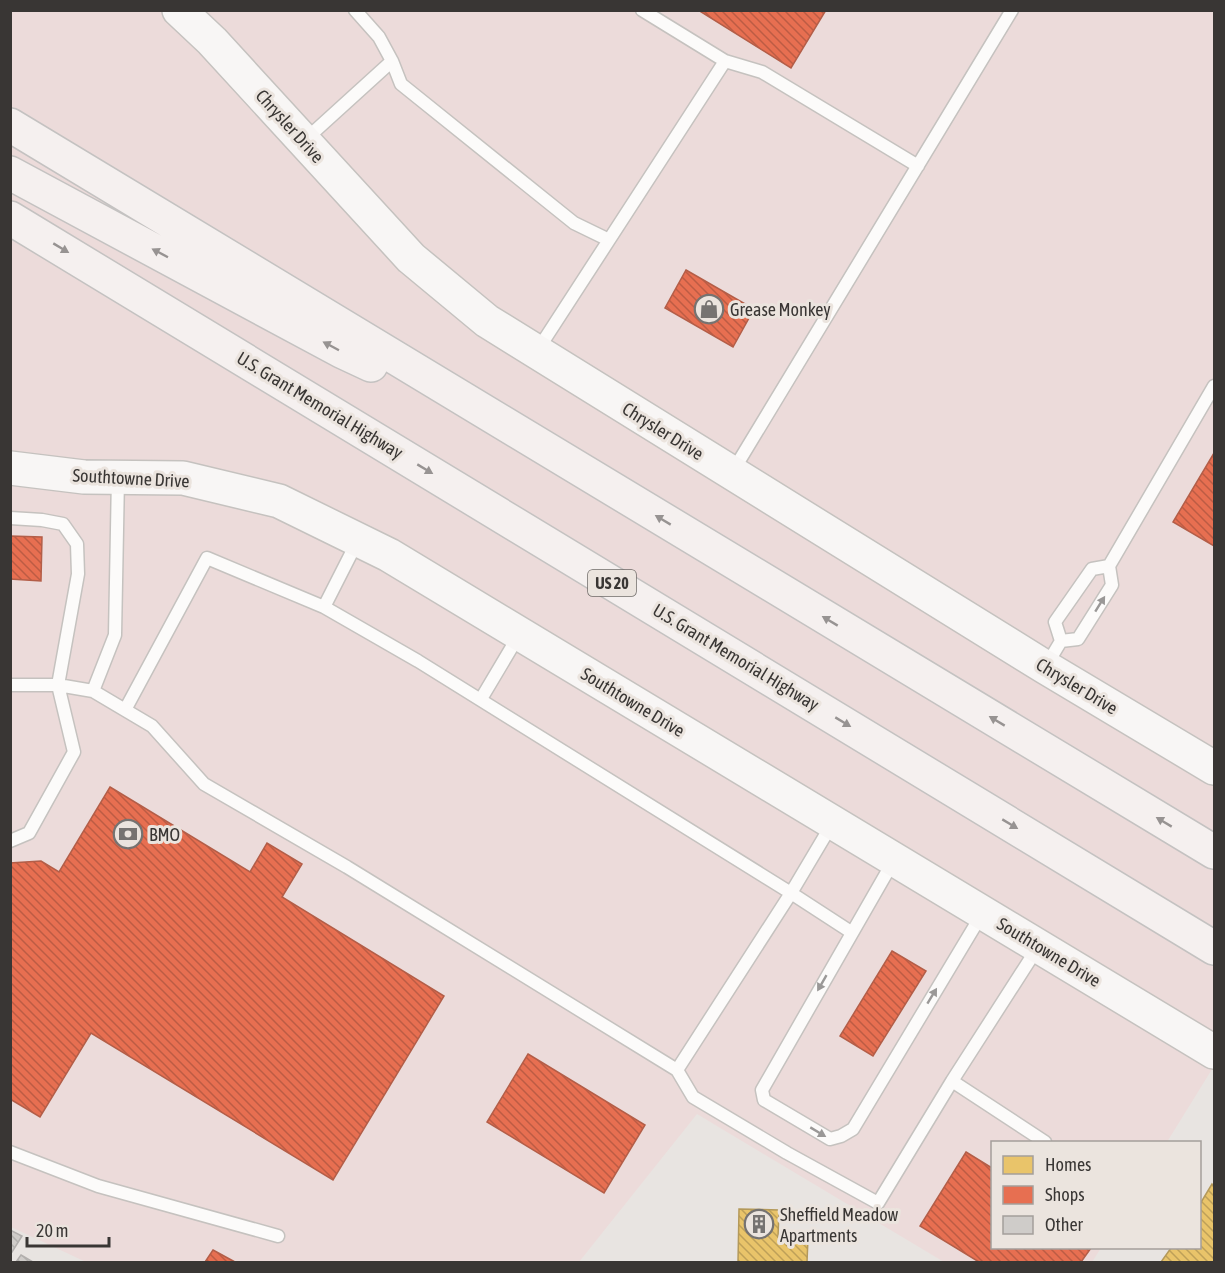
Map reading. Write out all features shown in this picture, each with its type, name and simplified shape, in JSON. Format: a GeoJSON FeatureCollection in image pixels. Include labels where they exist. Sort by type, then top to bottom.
{"type":"FeatureCollection","features":[{"type":"Feature","properties":{"kind":"main road"},"geometry":{"type":"LineString","coordinates":[[10,125],[1215,852]]}},
{"type":"Feature","properties":{"kind":"main road"},"geometry":{"type":"LineString","coordinates":[[10,173],[341,351],[536,443]]}},
{"type":"Feature","properties":{"kind":"main road","name":"U.S. Grant Memorial Highway"},"geometry":{"type":"LineString","coordinates":[[10,218],[1215,948]]}},
{"type":"Feature","properties":{"kind":"street","name":"Chrysler Drive"},"geometry":{"type":"LineString","coordinates":[[179,10],[212,41],[411,258],[487,321],[731,474],[1053,654],[1215,768]]}},
{"type":"Feature","properties":{"kind":"street","name":"Southtowne Drive"},"geometry":{"type":"LineString","coordinates":[[10,468],[84,477],[183,477],[279,501],[358,539],[389,555],[1215,1052]]}},
{"type":"Feature","properties":{"kind":"lane"},"geometry":{"type":"LineString","coordinates":[[356,10],[379,37],[401,84],[574,223],[609,240]]}},
{"type":"Feature","properties":{"kind":"lane"},"geometry":{"type":"LineString","coordinates":[[642,10],[725,61],[762,72],[918,166]]}},
{"type":"Feature","properties":{"kind":"lane"},"geometry":{"type":"LineString","coordinates":[[731,474],[1012,10]]}},
{"type":"Feature","properties":{"kind":"lane"},"geometry":{"type":"LineString","coordinates":[[304,141],[392,61]]}},
{"type":"Feature","properties":{"kind":"lane"},"geometry":{"type":"LineString","coordinates":[[537,352],[725,61]]}},
{"type":"Feature","properties":{"kind":"lane"},"geometry":{"type":"LineString","coordinates":[[1053,654],[1078,639],[1112,585],[1109,566],[1215,386]]}},
{"type":"Feature","properties":{"kind":"lane"},"geometry":{"type":"LineString","coordinates":[[93,691],[115,635],[117,477]]}},
{"type":"Feature","properties":{"kind":"lane"},"geometry":{"type":"LineString","coordinates":[[10,518],[63,524],[77,544],[78,574],[58,685],[74,752],[29,833],[10,841]]}},
{"type":"Feature","properties":{"kind":"lane"},"geometry":{"type":"LineString","coordinates":[[324,608],[358,539]]}},
{"type":"Feature","properties":{"kind":"lane"},"geometry":{"type":"LineString","coordinates":[[125,710],[207,558],[324,608],[481,699],[791,892],[851,932]]}},
{"type":"Feature","properties":{"kind":"lane"},"geometry":{"type":"LineString","coordinates":[[1053,654],[1055,622],[1092,569],[1109,566]]}},
{"type":"Feature","properties":{"kind":"lane"},"geometry":{"type":"LineString","coordinates":[[481,699],[520,634]]}},
{"type":"Feature","properties":{"kind":"lane"},"geometry":{"type":"LineString","coordinates":[[10,685],[58,685],[93,691],[152,726],[204,784],[347,867],[677,1070],[693,1097],[787,1153],[878,1203],[952,1081],[1039,946]]}},
{"type":"Feature","properties":{"kind":"lane"},"geometry":{"type":"LineString","coordinates":[[677,1070],[833,822]]}},
{"type":"Feature","properties":{"kind":"lane"},"geometry":{"type":"LineString","coordinates":[[895,859],[762,1090],[764,1100],[831,1139],[853,1129],[983,912]]}},
{"type":"Feature","properties":{"kind":"lane"},"geometry":{"type":"LineString","coordinates":[[952,1081],[1042,1141]]}},
{"type":"Feature","properties":{"kind":"lane"},"geometry":{"type":"LineString","coordinates":[[10,1152],[99,1186],[278,1236]]}},
{"type":"Feature","properties":{"kind":"shaded area"},"geometry":{"type":"Polygon","coordinates":[[[11,11],[1214,11],[1214,1066],[1168,1141],[991,1141],[991,1249],[1100,1249],[1092,1262],[944,1262],[697,1114],[579,1262],[86,1262],[11,1227],[11,11]]]}},
{"type":"Feature","properties":{"kind":"building: Homes"},"geometry":{"type":"Polygon","coordinates":[[[1212,1184],[1214,1186],[1214,1262],[1161,1262],[1170,1249],[1201,1249],[1201,1202],[1212,1184]]]}},
{"type":"Feature","properties":{"kind":"building: Homes","name":"Sheffield Meadow Apartments"},"geometry":{"type":"Polygon","coordinates":[[[739,1209],[779,1210],[778,1237],[808,1238],[807,1262],[738,1262],[739,1209]]]}},
{"type":"Feature","properties":{"kind":"building: Shops"},"geometry":{"type":"Polygon","coordinates":[[[698,10],[826,10],[791,68],[698,10]]]}},
{"type":"Feature","properties":{"kind":"building: Shops","name":"Grease Monkey"},"geometry":{"type":"Polygon","coordinates":[[[686,270],[754,309],[733,347],[665,308],[686,270]]]}},
{"type":"Feature","properties":{"kind":"building: Shops"},"geometry":{"type":"Polygon","coordinates":[[[1214,453],[1214,546],[1173,522],[1214,453]]]}},
{"type":"Feature","properties":{"kind":"building: Shops"},"geometry":{"type":"Polygon","coordinates":[[[10,536],[42,537],[41,581],[10,579],[10,536]]]}},
{"type":"Feature","properties":{"kind":"building: Shops"},"geometry":{"type":"Polygon","coordinates":[[[110,787],[250,872],[267,843],[302,864],[282,897],[444,996],[333,1180],[91,1033],[40,1117],[10,1099],[10,863],[41,861],[59,872],[110,787]]]}},
{"type":"Feature","properties":{"kind":"building: Shops"},"geometry":{"type":"Polygon","coordinates":[[[892,951],[926,971],[873,1056],[840,1036],[892,951]]]}},
{"type":"Feature","properties":{"kind":"building: Shops"},"geometry":{"type":"Polygon","coordinates":[[[528,1054],[645,1125],[604,1193],[487,1122],[528,1054]]]}},
{"type":"Feature","properties":{"kind":"building: Shops"},"geometry":{"type":"Polygon","coordinates":[[[966,1152],[991,1167],[991,1249],[1090,1249],[1081,1262],[979,1262],[920,1226],[966,1152]]]}},
{"type":"Feature","properties":{"kind":"building: Shops"},"geometry":{"type":"Polygon","coordinates":[[[213,1250],[235,1262],[205,1262],[213,1250]]]}},
{"type":"Feature","properties":{"kind":"building: Other"},"geometry":{"type":"Polygon","coordinates":[[[10,1230],[22,1236],[12,1252],[10,1251],[10,1230]]]}},
{"type":"Feature","properties":{"kind":"building: Other"},"geometry":{"type":"Polygon","coordinates":[[[21,1255],[33,1262],[16,1262],[21,1255]]]}},
{"type":"Feature","properties":{"kind":"place","name":"Grease Monkey"},"geometry":{"type":"Point","coordinates":[709,309]}},
{"type":"Feature","properties":{"kind":"place","name":"BMO"},"geometry":{"type":"Point","coordinates":[128,834]}},
{"type":"Feature","properties":{"kind":"place","name":"Sheffield Meadow Apartments"},"geometry":{"type":"Point","coordinates":[759,1224]}}]}
